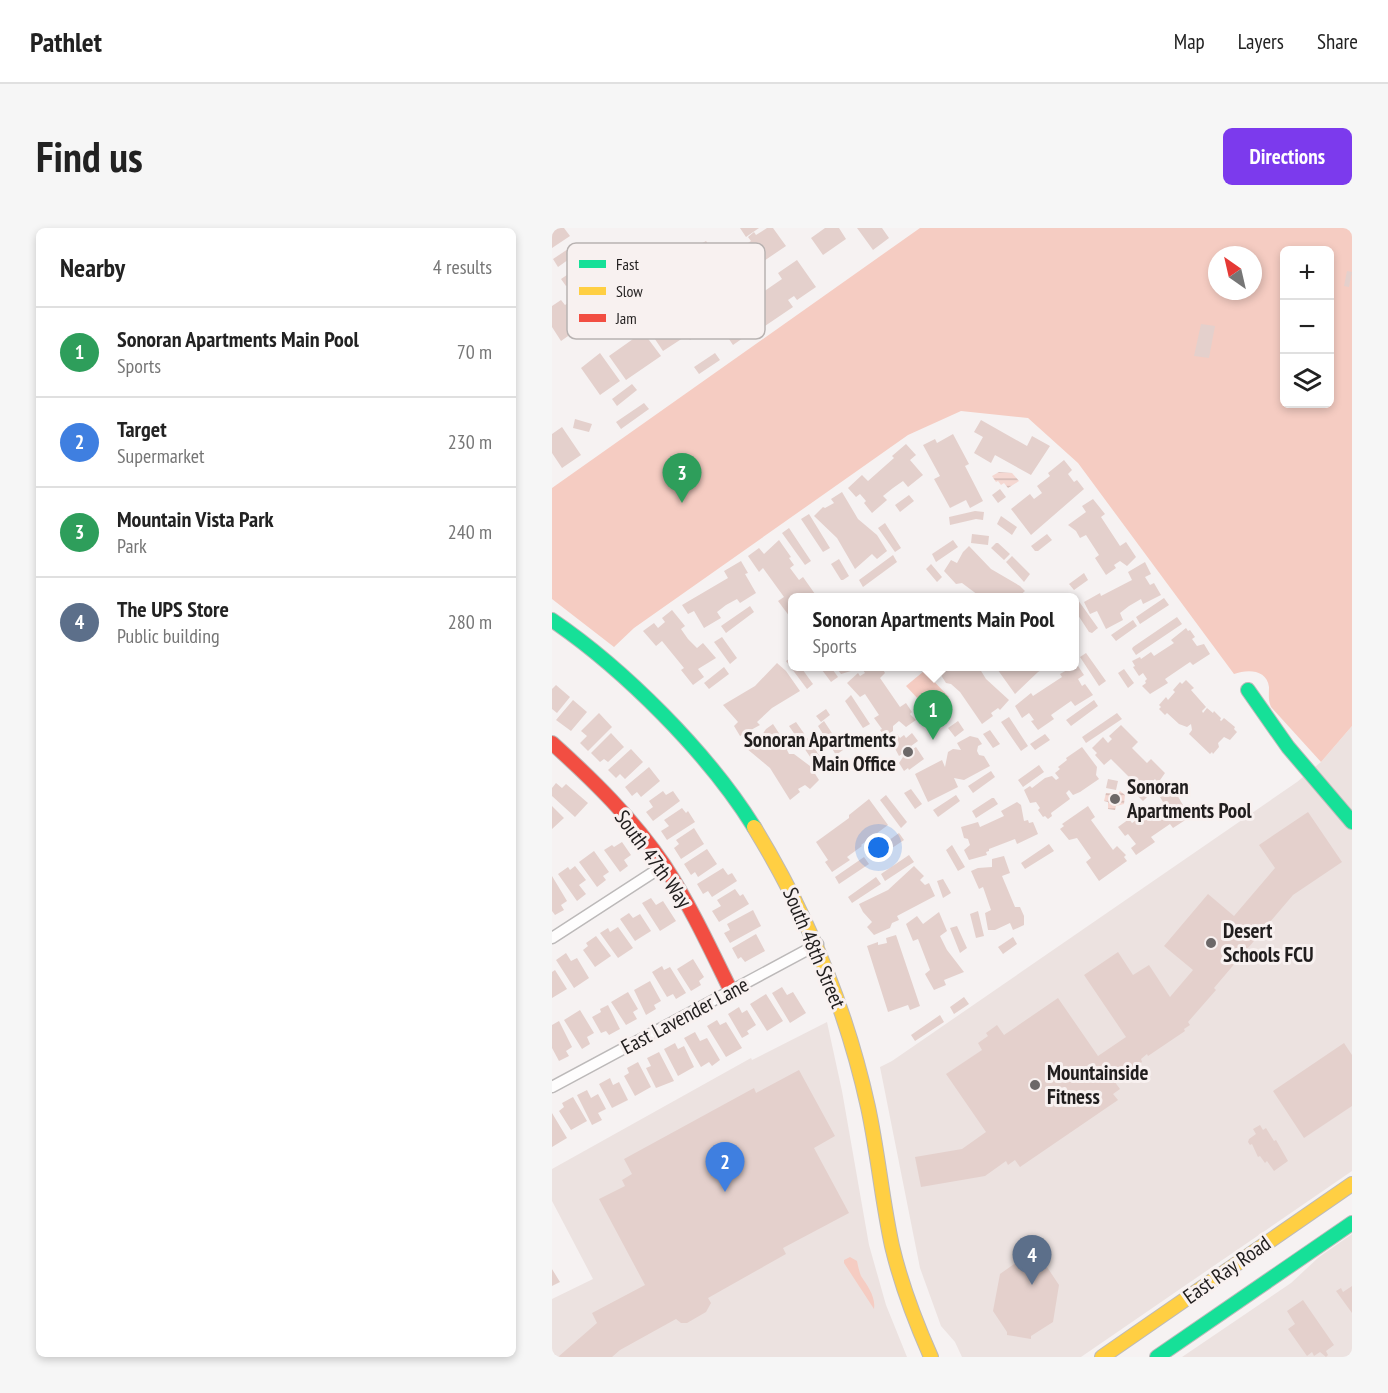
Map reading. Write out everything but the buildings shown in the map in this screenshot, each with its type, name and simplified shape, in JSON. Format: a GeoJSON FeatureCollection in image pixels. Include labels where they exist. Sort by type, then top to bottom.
{"type":"FeatureCollection","features":[{"type":"Feature","properties":{"kind":"main road","name":"South 48th Street"},"geometry":{"type":"LineString","coordinates":[[552,620],[587,645],[654,704],[715,772],[762,839],[805,915],[818,944],[840,1007],[864,1089],[893,1248],[913,1313],[931,1357]]}},
{"type":"Feature","properties":{"kind":"main road"},"geometry":{"type":"LineString","coordinates":[[1248,690],[1288,747],[1352,822]]}},
{"type":"Feature","properties":{"kind":"main road","name":"South 47th Way"},"geometry":{"type":"LineString","coordinates":[[555,751],[605,794],[643,838],[688,906],[731,991]]}},
{"type":"Feature","properties":{"kind":"main road","name":"East Ray Road"},"geometry":{"type":"LineString","coordinates":[[1102,1357],[1352,1184]]}},
{"type":"Feature","properties":{"kind":"main road","name":"East Ray Road"},"geometry":{"type":"LineString","coordinates":[[1157,1357],[1352,1223]]}},
{"type":"Feature","properties":{"kind":"street"},"geometry":{"type":"LineString","coordinates":[[552,938],[663,867]]}},
{"type":"Feature","properties":{"kind":"street","name":"East Lavender Lane"},"geometry":{"type":"LineString","coordinates":[[552,1087],[818,944]]}},
{"type":"Feature","properties":{"kind":"shaded area"},"geometry":{"type":"Polygon","coordinates":[[[920,228],[1352,228],[1352,726],[1321,762],[1271,707],[1269,687],[1265,677],[1250,671],[1234,674],[1078,463],[1028,418],[961,411],[908,435],[634,628],[614,647],[552,599],[552,488],[920,228]]]}},
{"type":"Feature","properties":{"kind":"shaded area"},"geometry":{"type":"Polygon","coordinates":[[[999,472],[1012,473],[1019,481],[1008,488],[1004,483],[1001,485],[992,476],[999,472]]]}},
{"type":"Feature","properties":{"kind":"shaded area"},"geometry":{"type":"Polygon","coordinates":[[[924,671],[949,697],[932,714],[906,686],[924,671]]]}},
{"type":"Feature","properties":{"kind":"shaded area"},"geometry":{"type":"Polygon","coordinates":[[[1352,726],[1352,1171],[1081,1357],[962,1357],[955,1342],[941,1326],[920,1268],[880,1067],[892,1061],[1297,782],[1321,762],[1352,726]]]}},
{"type":"Feature","properties":{"kind":"shaded area","name":"Sonoran Apartments Pool"},"geometry":{"type":"Polygon","coordinates":[[[1120,791],[1125,795],[1124,804],[1116,806],[1115,810],[1108,809],[1108,802],[1104,801],[1106,793],[1118,794],[1120,791]]]}},
{"type":"Feature","properties":{"kind":"shaded area"},"geometry":{"type":"Polygon","coordinates":[[[827,1022],[842,1091],[869,1245],[886,1305],[907,1357],[552,1357],[552,1299],[593,1279],[552,1201],[552,1169],[751,1058],[752,1060],[827,1022]]]}},
{"type":"Feature","properties":{"kind":"shaded area"},"geometry":{"type":"Polygon","coordinates":[[[1352,1234],[1352,1357],[1182,1357],[1291,1283],[1319,1257],[1352,1234]]]}},
{"type":"Feature","properties":{"kind":"shaded area"},"geometry":{"type":"Polygon","coordinates":[[[850,1257],[857,1261],[861,1276],[872,1296],[874,1309],[844,1263],[844,1260],[850,1257]]]}},
{"type":"Feature","properties":{"kind":"traffic: fast"},"geometry":{"type":"LineString","coordinates":[[552,620],[607,663],[663,714],[713,770],[754,827]]}},
{"type":"Feature","properties":{"kind":"traffic: fast"},"geometry":{"type":"LineString","coordinates":[[1248,690],[1288,747],[1352,822]]}},
{"type":"Feature","properties":{"kind":"traffic: fast"},"geometry":{"type":"LineString","coordinates":[[1157,1357],[1352,1223]]}},
{"type":"Feature","properties":{"kind":"traffic: slow"},"geometry":{"type":"LineString","coordinates":[[754,827],[808,927],[836,997],[868,1107],[896,1260],[919,1330],[931,1357]]}},
{"type":"Feature","properties":{"kind":"traffic: slow"},"geometry":{"type":"LineString","coordinates":[[1102,1357],[1352,1184]]}},
{"type":"Feature","properties":{"kind":"traffic: jam"},"geometry":{"type":"LineString","coordinates":[[552,743],[612,801],[652,848],[682,896],[731,991]]}},
{"type":"Feature","properties":{"kind":"place","name":"Mountain Vista Park"},"geometry":{"type":"Point","coordinates":[682,503]}},
{"type":"Feature","properties":{"kind":"place","name":"Sonoran Apartments Main Pool"},"geometry":{"type":"Point","coordinates":[933,740]}},
{"type":"Feature","properties":{"kind":"place","name":"Sonoran Apartments Main Office"},"geometry":{"type":"Point","coordinates":[908,752]}},
{"type":"Feature","properties":{"kind":"place","name":"Sonoran Apartments Pool"},"geometry":{"type":"Point","coordinates":[1115,799]}},
{"type":"Feature","properties":{"kind":"place","name":"Desert Schools FCU"},"geometry":{"type":"Point","coordinates":[1211,943]}},
{"type":"Feature","properties":{"kind":"place","name":"Mountainside Fitness"},"geometry":{"type":"Point","coordinates":[1035,1085]}},
{"type":"Feature","properties":{"kind":"place","name":"Target"},"geometry":{"type":"Point","coordinates":[725,1192]}},
{"type":"Feature","properties":{"kind":"place","name":"The UPS Store"},"geometry":{"type":"Point","coordinates":[1032,1285]}}]}
